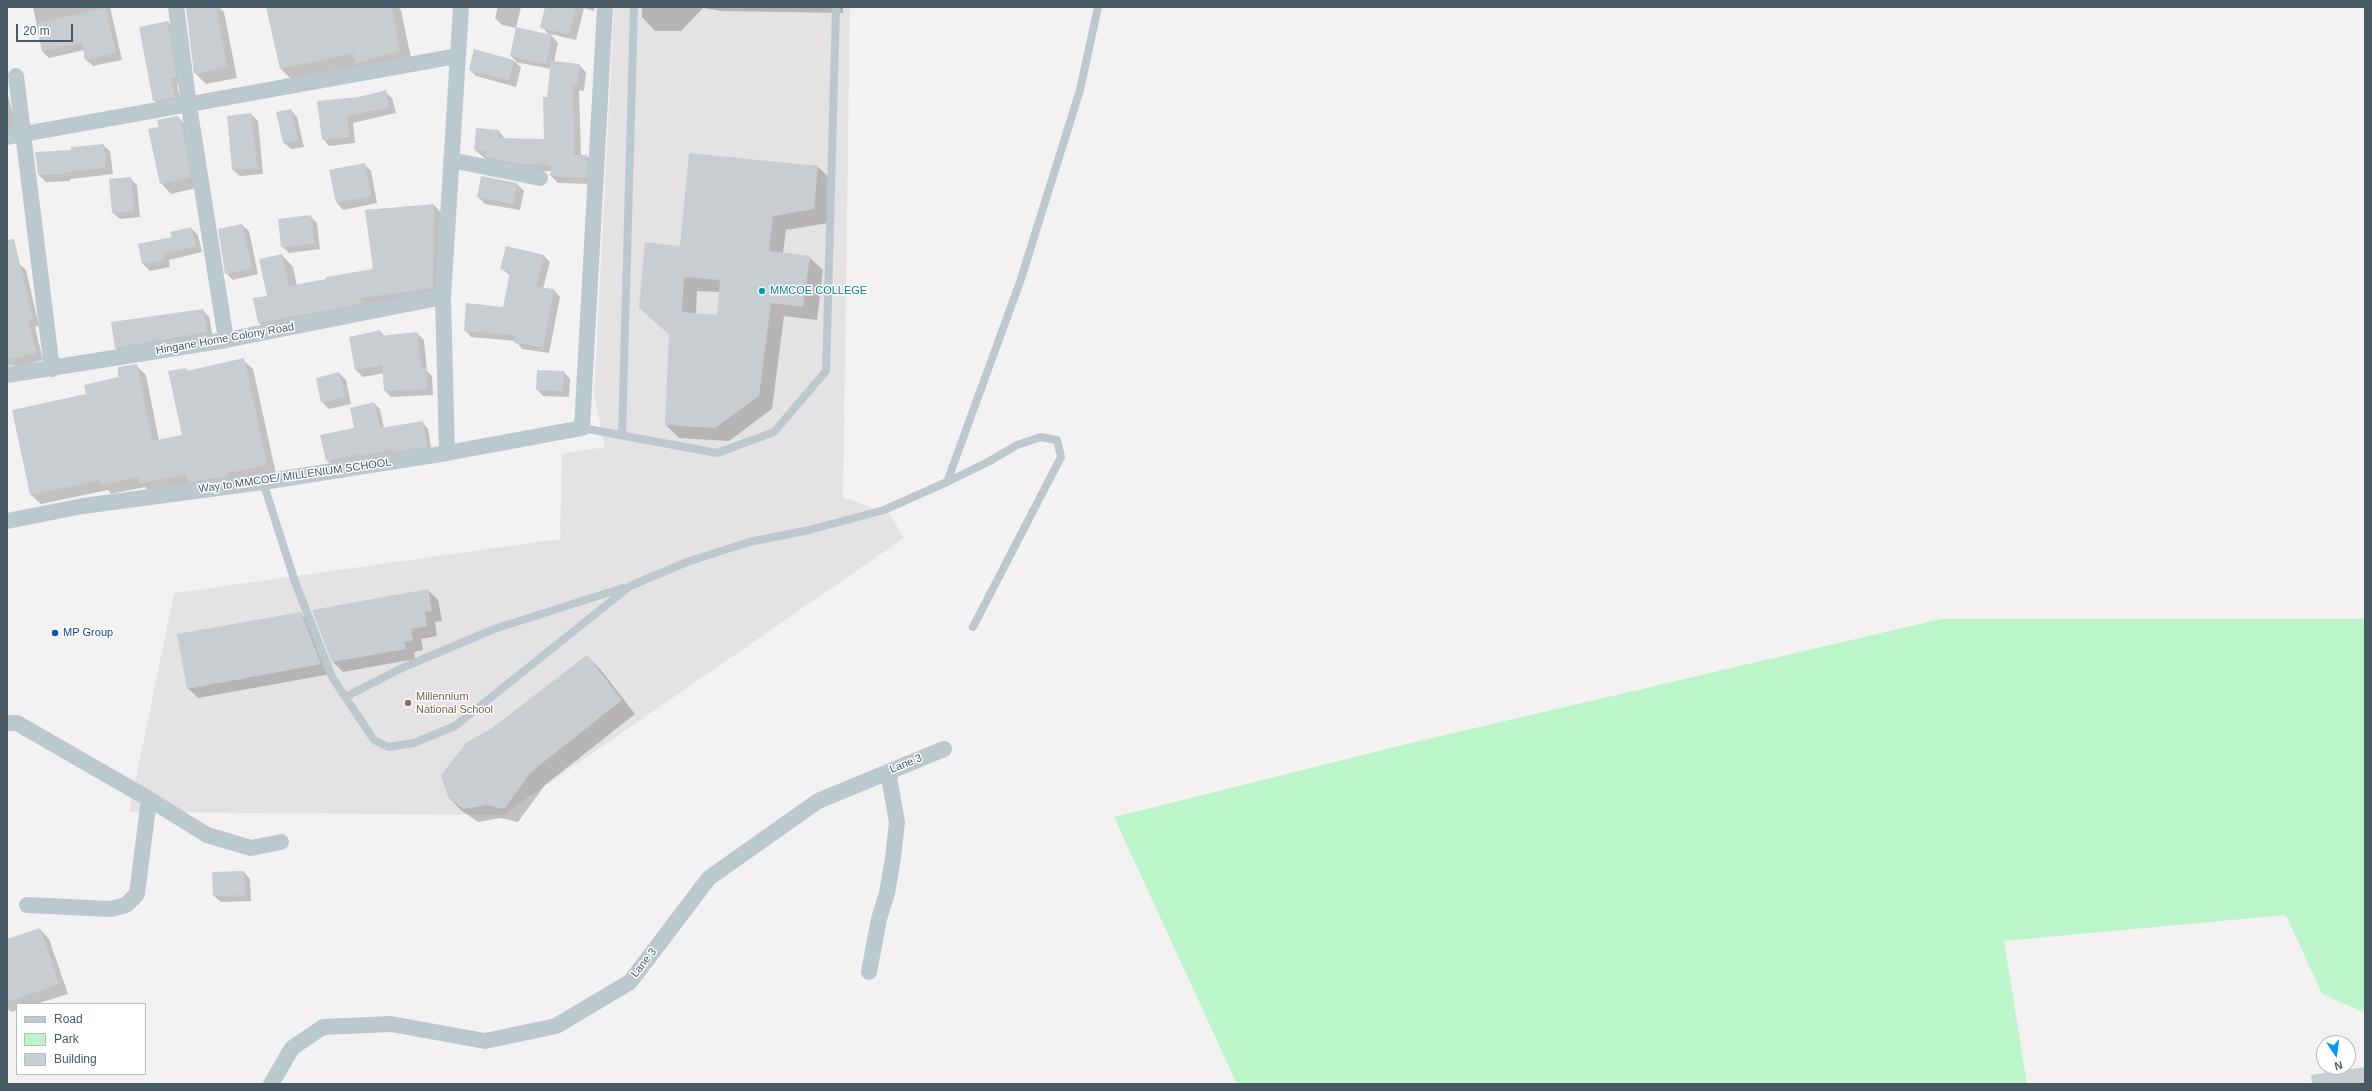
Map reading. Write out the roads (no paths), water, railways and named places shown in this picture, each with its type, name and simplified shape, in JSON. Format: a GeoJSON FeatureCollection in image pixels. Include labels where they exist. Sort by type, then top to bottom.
{"type":"FeatureCollection","features":[{"type":"Feature","properties":{"kind":"street"},"geometry":{"type":"LineString","coordinates":[[176,7],[189,106],[226,340]]}},
{"type":"Feature","properties":{"kind":"street"},"geometry":{"type":"LineString","coordinates":[[447,453],[443,297],[461,7]]}},
{"type":"Feature","properties":{"kind":"street"},"geometry":{"type":"LineString","coordinates":[[582,428],[605,7]]}},
{"type":"Feature","properties":{"kind":"street"},"geometry":{"type":"LineString","coordinates":[[15,136],[189,106],[457,56]]}},
{"type":"Feature","properties":{"kind":"street"},"geometry":{"type":"LineString","coordinates":[[16,76],[15,136],[52,370]]}},
{"type":"Feature","properties":{"kind":"street"},"geometry":{"type":"LineString","coordinates":[[451,160],[540,178]]}},
{"type":"Feature","properties":{"kind":"street","name":"Hingane Home Colony Road"},"geometry":{"type":"LineString","coordinates":[[7,375],[52,370],[226,340],[443,297]]}},
{"type":"Feature","properties":{"kind":"street","name":"Way to MMCOE/ MILLENIUM SCHOOL"},"geometry":{"type":"LineString","coordinates":[[7,521],[83,506],[262,482],[447,453],[582,428]]}},
{"type":"Feature","properties":{"kind":"street"},"geometry":{"type":"LineString","coordinates":[[7,723],[17,723],[149,799],[207,835],[251,848],[281,842]]}},
{"type":"Feature","properties":{"kind":"street","name":"Lane 3"},"geometry":{"type":"LineString","coordinates":[[271,1084],[292,1048],[323,1027],[391,1024],[485,1041],[556,1026],[630,982],[709,878],[818,801],[944,749]]}},
{"type":"Feature","properties":{"kind":"street"},"geometry":{"type":"LineString","coordinates":[[869,972],[879,919],[887,893],[897,822],[888,772]]}},
{"type":"Feature","properties":{"kind":"street"},"geometry":{"type":"LineString","coordinates":[[27,905],[111,909],[126,905],[137,894],[149,799]]}},
{"type":"Feature","properties":{"kind":"lane"},"geometry":{"type":"LineString","coordinates":[[622,435],[634,7]]}},
{"type":"Feature","properties":{"kind":"lane"},"geometry":{"type":"LineString","coordinates":[[582,428],[717,453],[774,432],[826,371],[836,7]]}},
{"type":"Feature","properties":{"kind":"lane"},"geometry":{"type":"LineString","coordinates":[[948,482],[1022,275],[1080,90],[1098,7]]}},
{"type":"Feature","properties":{"kind":"lane"},"geometry":{"type":"LineString","coordinates":[[345,697],[402,668],[494,629],[630,586],[687,562],[749,542],[809,530],[884,510],[948,482],[988,462],[1017,445],[1041,437],[1057,440],[1061,457],[973,627]]}},
{"type":"Feature","properties":{"kind":"lane"},"geometry":{"type":"LineString","coordinates":[[262,482],[295,582],[332,677],[374,740],[388,747],[414,743],[455,726],[630,586]]}},
{"type":"Feature","properties":{"kind":"place","name":"MMCOE COLLEGE"},"geometry":{"type":"Point","coordinates":[762,291]}},
{"type":"Feature","properties":{"kind":"place","name":"MP Group"},"geometry":{"type":"Point","coordinates":[55,633]}},
{"type":"Feature","properties":{"kind":"place","name":"Millennium National School"},"geometry":{"type":"Point","coordinates":[408,703]}}]}
